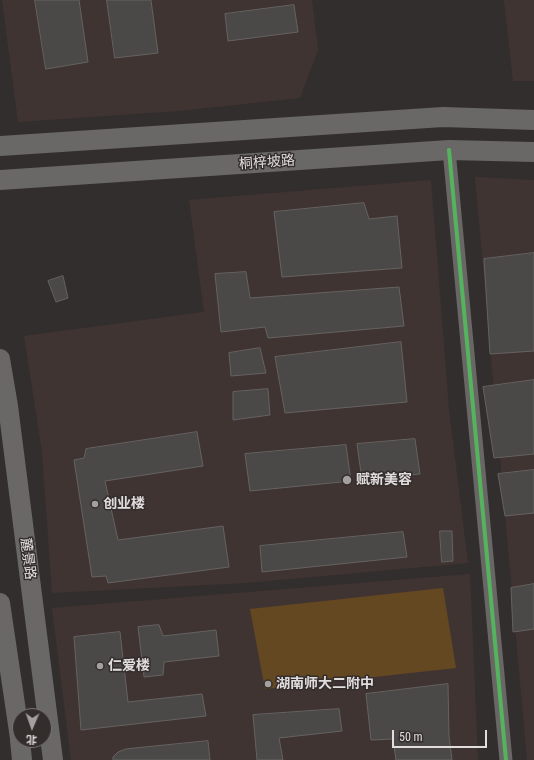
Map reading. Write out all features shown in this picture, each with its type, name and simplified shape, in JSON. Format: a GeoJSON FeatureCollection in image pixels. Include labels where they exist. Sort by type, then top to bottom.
{"type":"FeatureCollection","features":[{"type":"Feature","properties":{"kind":"main road"},"geometry":{"type":"LineString","coordinates":[[0,146],[443,117],[534,120]]}},
{"type":"Feature","properties":{"kind":"main road","name":"桐梓坡路"},"geometry":{"type":"LineString","coordinates":[[0,180],[449,150],[534,152]]}},
{"type":"Feature","properties":{"kind":"main road","name":"麓景路"},"geometry":{"type":"LineString","coordinates":[[0,359],[8,406],[53,760]]}},
{"type":"Feature","properties":{"kind":"main road"},"geometry":{"type":"LineString","coordinates":[[0,603],[15,708]]}},
{"type":"Feature","properties":{"kind":"main road"},"geometry":{"type":"LineString","coordinates":[[21,748],[22,760]]}},
{"type":"Feature","properties":{"kind":"street"},"geometry":{"type":"LineString","coordinates":[[449,150],[506,760]]}},
{"type":"Feature","properties":{"kind":"shaded area"},"geometry":{"type":"Polygon","coordinates":[[[2,0],[312,0],[318,50],[300,98],[178,111],[18,122],[2,0]]]}},
{"type":"Feature","properties":{"kind":"shaded area"},"geometry":{"type":"Polygon","coordinates":[[[504,0],[534,0],[534,81],[513,81],[504,0]]]}},
{"type":"Feature","properties":{"kind":"shaded area"},"geometry":{"type":"Polygon","coordinates":[[[475,177],[534,180],[534,760],[527,760],[475,177]]]}},
{"type":"Feature","properties":{"kind":"shaded area"},"geometry":{"type":"Polygon","coordinates":[[[431,180],[449,410],[468,563],[246,583],[52,593],[42,452],[24,336],[204,312],[189,200],[431,180]]]}},
{"type":"Feature","properties":{"kind":"shaded area","name":"湖南师大二附中"},"geometry":{"type":"Polygon","coordinates":[[[470,574],[478,760],[71,760],[52,608],[470,574]]]}},
{"type":"Feature","properties":{"kind":"shaded area"},"geometry":{"type":"Polygon","coordinates":[[[443,588],[456,668],[265,689],[250,609],[443,588]]]}},
{"type":"Feature","properties":{"kind":"building"},"geometry":{"type":"Polygon","coordinates":[[[35,0],[79,0],[88,62],[46,69],[35,0]]]}},
{"type":"Feature","properties":{"kind":"building"},"geometry":{"type":"Polygon","coordinates":[[[107,0],[151,0],[158,53],[115,58],[107,0]]]}},
{"type":"Feature","properties":{"kind":"building"},"geometry":{"type":"Polygon","coordinates":[[[294,5],[298,32],[228,41],[225,14],[294,5]]]}},
{"type":"Feature","properties":{"kind":"building"},"geometry":{"type":"Polygon","coordinates":[[[364,203],[369,219],[397,216],[402,268],[282,277],[274,212],[364,203]]]}},
{"type":"Feature","properties":{"kind":"building"},"geometry":{"type":"Polygon","coordinates":[[[534,253],[534,351],[490,354],[484,259],[534,253]]]}},
{"type":"Feature","properties":{"kind":"building"},"geometry":{"type":"Polygon","coordinates":[[[246,272],[250,298],[399,287],[404,326],[268,338],[265,327],[221,332],[215,274],[246,272]]]}},
{"type":"Feature","properties":{"kind":"building"},"geometry":{"type":"Polygon","coordinates":[[[63,276],[68,298],[56,302],[48,281],[63,276]]]}},
{"type":"Feature","properties":{"kind":"building"},"geometry":{"type":"Polygon","coordinates":[[[401,342],[407,402],[285,413],[275,357],[401,342]]]}},
{"type":"Feature","properties":{"kind":"building"},"geometry":{"type":"Polygon","coordinates":[[[260,348],[266,373],[231,376],[229,353],[260,348]]]}},
{"type":"Feature","properties":{"kind":"building"},"geometry":{"type":"Polygon","coordinates":[[[534,380],[534,454],[494,458],[483,387],[534,380]]]}},
{"type":"Feature","properties":{"kind":"building"},"geometry":{"type":"Polygon","coordinates":[[[268,389],[270,415],[233,420],[233,392],[268,389]]]}},
{"type":"Feature","properties":{"kind":"building","name":"创业楼"},"geometry":{"type":"Polygon","coordinates":[[[197,432],[203,466],[105,481],[118,540],[223,526],[229,567],[108,583],[106,576],[92,577],[74,460],[84,458],[86,449],[197,432]]]}},
{"type":"Feature","properties":{"kind":"building"},"geometry":{"type":"Polygon","coordinates":[[[415,439],[420,474],[362,480],[357,444],[415,439]]]}},
{"type":"Feature","properties":{"kind":"building"},"geometry":{"type":"Polygon","coordinates":[[[346,445],[351,481],[250,491],[245,454],[346,445]]]}},
{"type":"Feature","properties":{"kind":"building"},"geometry":{"type":"Polygon","coordinates":[[[534,470],[534,513],[505,516],[498,474],[534,470]]]}},
{"type":"Feature","properties":{"kind":"building"},"geometry":{"type":"Polygon","coordinates":[[[440,531],[452,531],[453,561],[442,562],[440,531]]]}},
{"type":"Feature","properties":{"kind":"building"},"geometry":{"type":"Polygon","coordinates":[[[403,532],[407,557],[262,572],[260,546],[403,532]]]}},
{"type":"Feature","properties":{"kind":"building"},"geometry":{"type":"Polygon","coordinates":[[[534,584],[534,629],[513,632],[511,588],[534,584]]]}},
{"type":"Feature","properties":{"kind":"building"},"geometry":{"type":"Polygon","coordinates":[[[159,625],[163,636],[216,630],[219,656],[164,662],[163,675],[144,677],[138,627],[159,625]]]}},
{"type":"Feature","properties":{"kind":"building","name":"仁爱楼"},"geometry":{"type":"Polygon","coordinates":[[[120,632],[128,702],[202,694],[206,716],[81,730],[74,637],[120,632]]]}},
{"type":"Feature","properties":{"kind":"building"},"geometry":{"type":"Polygon","coordinates":[[[448,684],[449,736],[452,760],[396,760],[393,739],[371,740],[366,694],[448,684]]]}},
{"type":"Feature","properties":{"kind":"building"},"geometry":{"type":"Polygon","coordinates":[[[339,709],[342,731],[279,738],[283,760],[257,760],[253,715],[339,709]]]}},
{"type":"Feature","properties":{"kind":"building"},"geometry":{"type":"Polygon","coordinates":[[[208,741],[210,760],[113,760],[113,757],[118,752],[126,749],[208,741]]]}},
{"type":"Feature","properties":{"kind":"cycle path"},"geometry":{"type":"LineString","coordinates":[[449,150],[506,760]]}},
{"type":"Feature","properties":{"kind":"place","name":"赋新美容"},"geometry":{"type":"Point","coordinates":[347,480]}},
{"type":"Feature","properties":{"kind":"place","name":"创业楼"},"geometry":{"type":"Point","coordinates":[95,504]}},
{"type":"Feature","properties":{"kind":"place","name":"仁爱楼"},"geometry":{"type":"Point","coordinates":[100,666]}},
{"type":"Feature","properties":{"kind":"place","name":"湖南师大二附中"},"geometry":{"type":"Point","coordinates":[268,684]}}]}
